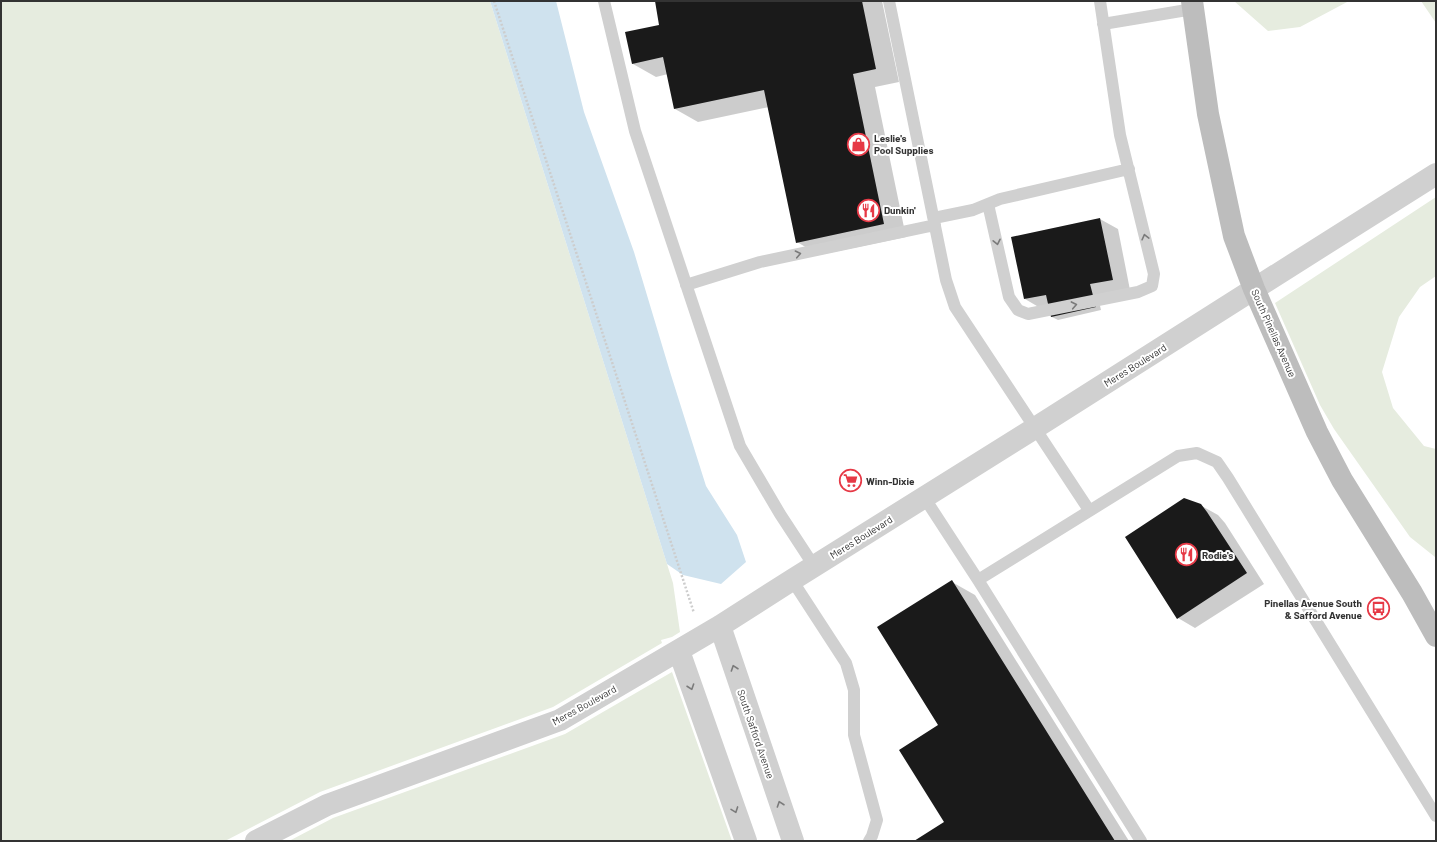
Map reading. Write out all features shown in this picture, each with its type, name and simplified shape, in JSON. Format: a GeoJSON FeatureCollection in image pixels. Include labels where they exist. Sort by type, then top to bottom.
{"type":"FeatureCollection","features":[{"type":"Feature","properties":{"kind":"main road","name":"South Pinellas Avenue"},"geometry":{"type":"LineString","coordinates":[[1193,5],[1208,114],[1234,236],[1254,289],[1317,432],[1342,480],[1412,593],[1436,636]]}},
{"type":"Feature","properties":{"kind":"street","name":"Meres Boulevard"},"geometry":{"type":"LineString","coordinates":[[256,841],[327,805],[560,720],[711,631],[1436,174]]}},
{"type":"Feature","properties":{"kind":"street","name":"South Safford Avenue"},"geometry":{"type":"LineString","coordinates":[[711,631],[793,841]]}},
{"type":"Feature","properties":{"kind":"street"},"geometry":{"type":"LineString","coordinates":[[678,651],[746,841]]}},
{"type":"Feature","properties":{"kind":"lane"},"geometry":{"type":"LineString","coordinates":[[604,1],[635,131],[740,446],[780,514],[814,566]]}},
{"type":"Feature","properties":{"kind":"lane"},"geometry":{"type":"LineString","coordinates":[[889,1],[946,280],[955,308],[1089,510]]}},
{"type":"Feature","properties":{"kind":"lane"},"geometry":{"type":"LineString","coordinates":[[988,204],[1009,297],[1018,310],[1028,314],[1138,292],[1152,286],[1154,274],[1120,135],[1100,1]]}},
{"type":"Feature","properties":{"kind":"lane"},"geometry":{"type":"LineString","coordinates":[[1103,24],[1193,5]]}},
{"type":"Feature","properties":{"kind":"lane"},"geometry":{"type":"LineString","coordinates":[[686,285],[760,262],[935,222],[973,210],[1000,199],[1129,169]]}},
{"type":"Feature","properties":{"kind":"lane"},"geometry":{"type":"LineString","coordinates":[[978,580],[1178,456],[1198,453],[1217,462],[1436,816]]}},
{"type":"Feature","properties":{"kind":"lane"},"geometry":{"type":"LineString","coordinates":[[924,497],[978,580],[1141,841]]}},
{"type":"Feature","properties":{"kind":"lane"},"geometry":{"type":"LineString","coordinates":[[792,580],[846,663],[854,690],[854,735],[877,820],[869,841]]}},
{"type":"Feature","properties":{"kind":"path"},"geometry":{"type":"LineString","coordinates":[[494,1],[690,603],[711,631]]}},
{"type":"Feature","properties":{"kind":"shaded area"},"geometry":{"type":"Polygon","coordinates":[[[1,1],[490,1],[673,583],[680,632],[672,637],[661,640],[662,643],[553,707],[320,792],[225,841],[1,841],[1,1]]]}},
{"type":"Feature","properties":{"kind":"shaded area"},"geometry":{"type":"Polygon","coordinates":[[[1234,1],[1349,1],[1300,27],[1268,31],[1234,1]]]}},
{"type":"Feature","properties":{"kind":"shaded area"},"geometry":{"type":"Polygon","coordinates":[[[1421,1],[1436,1],[1436,23],[1421,1]]]}},
{"type":"Feature","properties":{"kind":"shaded area"},"geometry":{"type":"Polygon","coordinates":[[[1436,197],[1436,276],[1420,287],[1399,317],[1382,372],[1393,408],[1424,446],[1436,449],[1435,557],[1410,537],[1334,429],[1320,405],[1275,303],[1436,197]]]}},
{"type":"Feature","properties":{"kind":"shaded area"},"geometry":{"type":"Polygon","coordinates":[[[672,672],[732,841],[289,841],[333,818],[565,734],[672,672]]]}},
{"type":"Feature","properties":{"kind":"water"},"geometry":{"type":"Polygon","coordinates":[[[490,1],[556,1],[584,112],[634,252],[706,486],[737,535],[746,562],[721,584],[683,575],[667,564],[490,1]]]}},
{"type":"Feature","properties":{"kind":"building"},"geometry":{"type":"Polygon","coordinates":[[[655,1],[862,1],[876,69],[853,74],[884,224],[796,243],[764,90],[674,109],[663,57],[632,64],[625,32],[659,25],[655,1]]]}},
{"type":"Feature","properties":{"kind":"building"},"geometry":{"type":"Polygon","coordinates":[[[1100,218],[1113,280],[1090,284],[1096,307],[1051,317],[1046,295],[1024,299],[1011,237],[1100,218]]]}},
{"type":"Feature","properties":{"kind":"building","name":"Rodie's"},"geometry":{"type":"Polygon","coordinates":[[[1184,498],[1201,504],[1247,573],[1177,619],[1125,537],[1184,498]]]}},
{"type":"Feature","properties":{"kind":"building"},"geometry":{"type":"Polygon","coordinates":[[[952,580],[1115,841],[914,841],[944,822],[899,750],[938,725],[877,627],[952,580]]]}},
{"type":"Feature","properties":{"kind":"place","name":"Leslie's Pool Supplies"},"geometry":{"type":"Point","coordinates":[859,144]}},
{"type":"Feature","properties":{"kind":"place","name":"Dunkin'"},"geometry":{"type":"Point","coordinates":[868,210]}},
{"type":"Feature","properties":{"kind":"place","name":"Winn-Dixie"},"geometry":{"type":"Point","coordinates":[850,481]}},
{"type":"Feature","properties":{"kind":"place","name":"Rodie's"},"geometry":{"type":"Point","coordinates":[1186,555]}},
{"type":"Feature","properties":{"kind":"place","name":"Pinellas Avenue South & Safford Avenue"},"geometry":{"type":"Point","coordinates":[1378,609]}}]}
